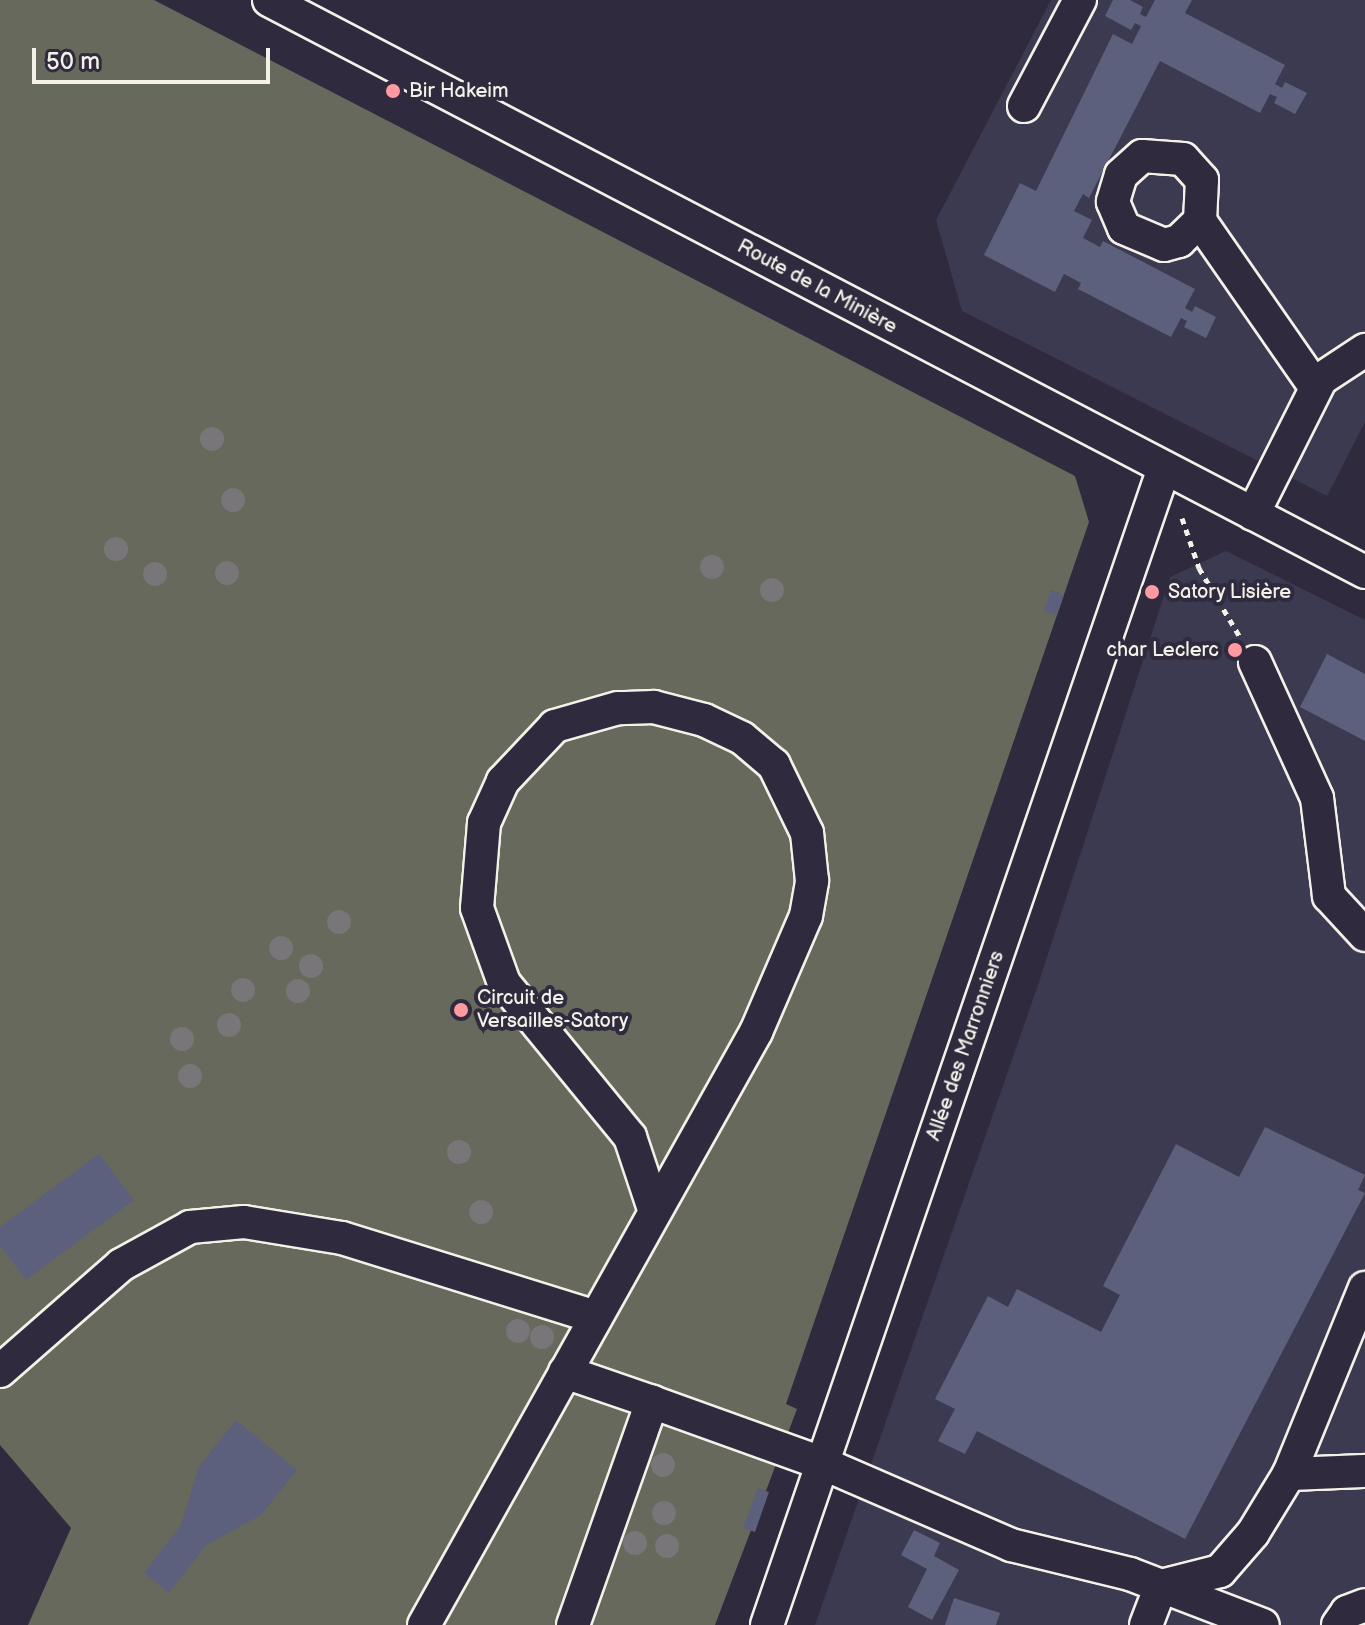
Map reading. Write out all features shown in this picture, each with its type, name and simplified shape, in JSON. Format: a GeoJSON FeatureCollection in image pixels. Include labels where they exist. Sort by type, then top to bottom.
{"type":"FeatureCollection","features":[{"type":"Feature","properties":{"kind":"street","name":"Route de la Minière"},"geometry":{"type":"LineString","coordinates":[[269,0],[1365,572]]}},
{"type":"Feature","properties":{"kind":"street"},"geometry":{"type":"LineString","coordinates":[[1024,106],[1080,0]]}},
{"type":"Feature","properties":{"kind":"street"},"geometry":{"type":"LineString","coordinates":[[1200,221],[1316,388]]}},
{"type":"Feature","properties":{"kind":"street"},"geometry":{"type":"LineString","coordinates":[[1253,514],[1316,388],[1365,350]]}},
{"type":"Feature","properties":{"kind":"street","name":"Allée des Marronniers"},"geometry":{"type":"LineString","coordinates":[[767,1625],[1164,468]]}},
{"type":"Feature","properties":{"kind":"street"},"geometry":{"type":"LineString","coordinates":[[1255,662],[1317,798],[1329,896],[1365,935]]}},
{"type":"Feature","properties":{"kind":"street"},"geometry":{"type":"LineString","coordinates":[[424,1625],[654,1209],[756,1032],[794,952],[806,916],[812,857],[791,794],[759,751],[704,720],[654,707],[618,708],[555,726],[503,781],[484,823],[477,908],[504,983],[630,1137],[654,1209]]}},
{"type":"Feature","properties":{"kind":"street"},"geometry":{"type":"LineString","coordinates":[[0,1371],[121,1265],[190,1227],[244,1222],[342,1238],[596,1317]]}},
{"type":"Feature","properties":{"kind":"street"},"geometry":{"type":"LineString","coordinates":[[1161,1586],[1220,1571],[1289,1474],[1365,1288]]}},
{"type":"Feature","properties":{"kind":"street"},"geometry":{"type":"LineString","coordinates":[[565,1372],[824,1464],[1011,1545],[1161,1586],[1263,1625]]}},
{"type":"Feature","properties":{"kind":"street"},"geometry":{"type":"LineString","coordinates":[[573,1625],[652,1402]]}},
{"type":"Feature","properties":{"kind":"street"},"geometry":{"type":"LineString","coordinates":[[1289,1474],[1365,1471]]}},
{"type":"Feature","properties":{"kind":"street"},"geometry":{"type":"LineString","coordinates":[[1146,1625],[1161,1586]]}},
{"type":"Feature","properties":{"kind":"street"},"geometry":{"type":"LineString","coordinates":[[1338,1625],[1347,1612],[1365,1605]]}},
{"type":"Feature","properties":{"kind":"path"},"geometry":{"type":"LineString","coordinates":[[1199,568],[1255,662]]}},
{"type":"Feature","properties":{"kind":"shaded area"},"geometry":{"type":"Polygon","coordinates":[[[1051,0],[1365,0],[1365,422],[1327,496],[962,311],[936,220],[1051,0]]]}},
{"type":"Feature","properties":{"kind":"shaded area"},"geometry":{"type":"Polygon","coordinates":[[[1226,551],[1365,620],[1365,1625],[815,1625],[1037,988],[1170,577],[1226,551]]]}},
{"type":"Feature","properties":{"kind":"green space","name":"Circuit de Versailles-Satory"},"geometry":{"type":"Polygon","coordinates":[[[0,0],[154,0],[1075,476],[1089,522],[786,1404],[797,1409],[715,1625],[28,1625],[71,1528],[0,1445],[0,0]]]}},
{"type":"Feature","properties":{"kind":"building"},"geometry":{"type":"Polygon","coordinates":[[[1113,0],[1130,0],[1143,7],[1140,14],[1146,17],[1155,0],[1192,0],[1185,13],[1285,65],[1275,84],[1282,88],[1285,82],[1307,93],[1295,114],[1274,103],[1277,97],[1270,94],[1260,113],[1160,61],[1089,198],[1083,194],[1074,211],[1092,220],[1083,238],[1100,247],[1103,241],[1195,289],[1185,308],[1192,312],[1195,306],[1216,317],[1206,338],[1184,327],[1187,321],[1181,318],[1171,337],[1078,289],[1081,283],[1064,274],[1055,292],[984,255],[1020,183],[1036,191],[1113,34],[1132,44],[1141,26],[1135,23],[1131,30],[1105,16],[1113,0]]]}},
{"type":"Feature","properties":{"kind":"building"},"geometry":{"type":"Polygon","coordinates":[[[1051,590],[1064,595],[1057,615],[1044,611],[1051,590]]]}},
{"type":"Feature","properties":{"kind":"building"},"geometry":{"type":"Polygon","coordinates":[[[1327,654],[1365,674],[1365,741],[1300,707],[1327,654]]]}},
{"type":"Feature","properties":{"kind":"building"},"geometry":{"type":"Polygon","coordinates":[[[1265,1127],[1365,1175],[1358,1190],[1365,1193],[1185,1539],[977,1431],[965,1454],[938,1441],[955,1409],[935,1399],[988,1296],[1008,1307],[1017,1289],[1101,1332],[1120,1295],[1103,1286],[1176,1144],[1239,1177],[1265,1127]]]}},
{"type":"Feature","properties":{"kind":"building"},"geometry":{"type":"Polygon","coordinates":[[[99,1154],[134,1200],[26,1280],[0,1245],[0,1227],[99,1154]]]}},
{"type":"Feature","properties":{"kind":"building"},"geometry":{"type":"Polygon","coordinates":[[[236,1420],[297,1470],[261,1515],[206,1545],[169,1593],[144,1573],[181,1525],[199,1466],[236,1420]]]}},
{"type":"Feature","properties":{"kind":"building"},"geometry":{"type":"Polygon","coordinates":[[[758,1488],[769,1492],[755,1532],[743,1528],[758,1488]]]}},
{"type":"Feature","properties":{"kind":"building"},"geometry":{"type":"Polygon","coordinates":[[[914,1530],[940,1543],[934,1556],[959,1570],[932,1620],[908,1607],[927,1569],[901,1555],[914,1530]]]}},
{"type":"Feature","properties":{"kind":"building"},"geometry":{"type":"Polygon","coordinates":[[[954,1598],[1000,1613],[996,1625],[945,1625],[954,1598]]]}},
{"type":"Feature","properties":{"kind":"place","name":"Bir Hakeim"},"geometry":{"type":"Point","coordinates":[393,91]}},
{"type":"Feature","properties":{"kind":"place","name":"Satory Lisière"},"geometry":{"type":"Point","coordinates":[1152,592]}},
{"type":"Feature","properties":{"kind":"place","name":"char Leclerc"},"geometry":{"type":"Point","coordinates":[1235,650]}},
{"type":"Feature","properties":{"kind":"place","name":"Circuit de Versailles-Satory"},"geometry":{"type":"Point","coordinates":[461,1010]}}]}
